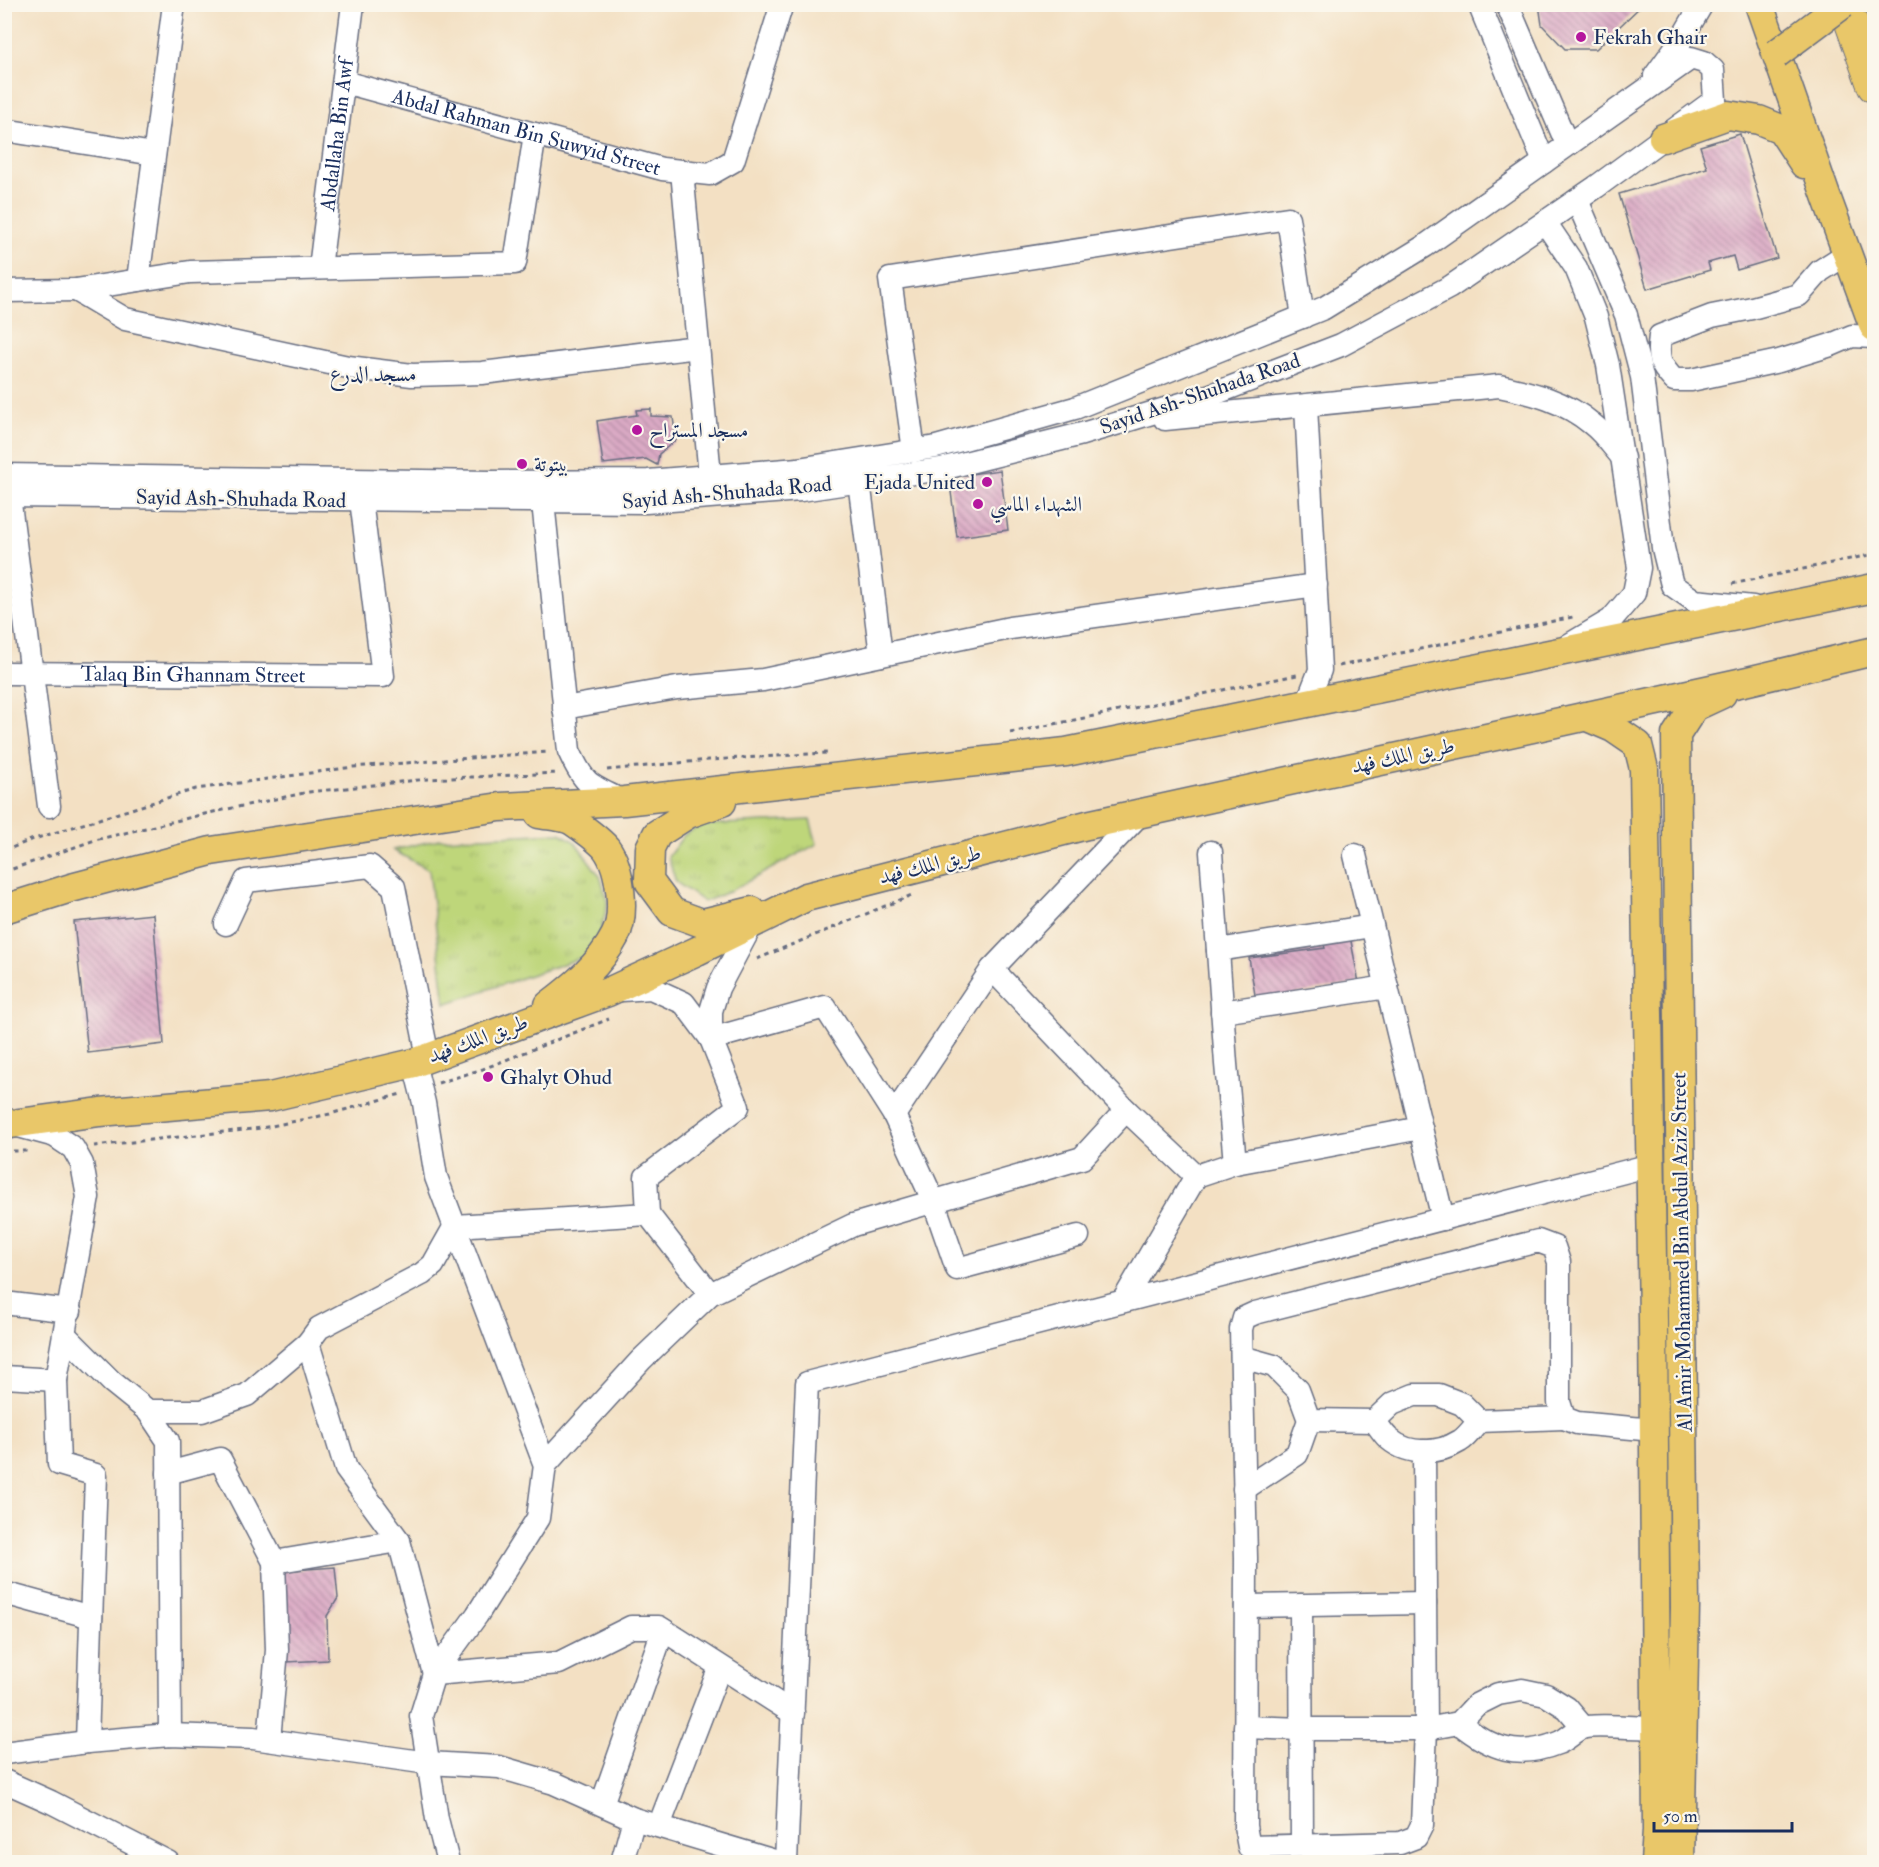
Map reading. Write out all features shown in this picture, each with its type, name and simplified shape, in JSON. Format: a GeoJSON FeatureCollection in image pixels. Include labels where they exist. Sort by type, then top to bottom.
{"type":"FeatureCollection","features":[{"type":"Feature","properties":{"kind":"highway"},"geometry":{"type":"LineString","coordinates":[[1848,14],[1875,86]]}},
{"type":"Feature","properties":{"kind":"main road"},"geometry":{"type":"LineString","coordinates":[[1762,6],[1776,54],[1875,327]]}},
{"type":"Feature","properties":{"kind":"main road"},"geometry":{"type":"LineString","coordinates":[[1776,54],[1848,14]]}},
{"type":"Feature","properties":{"kind":"main road"},"geometry":{"type":"LineString","coordinates":[[1663,138],[1728,115],[1759,120],[1781,129],[1826,196],[1875,291]]}},
{"type":"Feature","properties":{"kind":"main road"},"geometry":{"type":"LineString","coordinates":[[1817,599],[1875,575]]}},
{"type":"Feature","properties":{"kind":"main road"},"geometry":{"type":"LineString","coordinates":[[4,909],[71,888],[211,851],[500,807],[624,801],[1066,752],[1875,588]]}},
{"type":"Feature","properties":{"kind":"main road","name":"طريق الملك فهد"},"geometry":{"type":"LineString","coordinates":[[7,1127],[100,1112],[270,1098],[421,1060],[528,1021],[609,1005],[697,951],[806,897],[1087,825],[1749,681],[1875,651]]}},
{"type":"Feature","properties":{"kind":"main road","name":"Al Amir Mohammed Bin Abdul Aziz Street"},"geometry":{"type":"LineString","coordinates":[[1680,1863],[1685,1607],[1676,735],[1694,707],[1749,681]]}},
{"type":"Feature","properties":{"kind":"main road","name":"Al Amir Mohammed Bin Abdul Aziz Street"},"geometry":{"type":"LineString","coordinates":[[1585,717],[1613,728],[1638,745],[1644,769],[1654,1430],[1657,1831],[1655,1863]]}},
{"type":"Feature","properties":{"kind":"main road"},"geometry":{"type":"LineString","coordinates":[[770,785],[688,814],[657,834],[650,849],[649,881],[672,912],[702,923],[806,897]]}},
{"type":"Feature","properties":{"kind":"main road"},"geometry":{"type":"LineString","coordinates":[[500,807],[572,820],[606,848],[616,871],[622,901],[616,934],[600,960],[567,991],[528,1021]]}},
{"type":"Feature","properties":{"kind":"main road"},"geometry":{"type":"LineString","coordinates":[[4,918],[71,888]]}},
{"type":"Feature","properties":{"kind":"street"},"geometry":{"type":"LineString","coordinates":[[138,280],[174,4]]}},
{"type":"Feature","properties":{"kind":"street","name":"Abdallaha Bin Awf"},"geometry":{"type":"LineString","coordinates":[[320,268],[353,4]]}},
{"type":"Feature","properties":{"kind":"street"},"geometry":{"type":"LineString","coordinates":[[1479,4],[1544,162]]}},
{"type":"Feature","properties":{"kind":"street"},"geometry":{"type":"LineString","coordinates":[[1507,4],[1568,144]]}},
{"type":"Feature","properties":{"kind":"street"},"geometry":{"type":"LineString","coordinates":[[1644,92],[1681,40],[1702,4]]}},
{"type":"Feature","properties":{"kind":"street","name":"Abdal Rahman Bin Suwyid Street"},"geometry":{"type":"LineString","coordinates":[[344,82],[662,169],[710,174],[733,161],[780,5]]}},
{"type":"Feature","properties":{"kind":"street","name":"Sayid Ash-Shuhada Road"},"geometry":{"type":"LineString","coordinates":[[1691,58],[1704,63],[1713,70],[1714,100],[1663,138],[1450,287],[1341,345],[1211,395],[1082,434],[941,469],[801,490],[646,502],[361,500],[6,489],[648,481],[798,469],[936,447],[1075,408],[1324,308],[1425,246],[1691,58]]}},
{"type":"Feature","properties":{"kind":"street"},"geometry":{"type":"LineString","coordinates":[[4,130],[154,154]]}},
{"type":"Feature","properties":{"kind":"street"},"geometry":{"type":"LineString","coordinates":[[4,291],[76,290],[190,272],[515,263],[535,135]]}},
{"type":"Feature","properties":{"kind":"street"},"geometry":{"type":"LineString","coordinates":[[682,171],[710,476]]}},
{"type":"Feature","properties":{"kind":"street"},"geometry":{"type":"LineString","coordinates":[[1577,200],[1626,315],[1639,367],[1663,548],[1672,585],[1695,601],[1770,609]]}},
{"type":"Feature","properties":{"kind":"street"},"geometry":{"type":"LineString","coordinates":[[914,451],[890,279],[1288,218],[1303,317]]}},
{"type":"Feature","properties":{"kind":"street"},"geometry":{"type":"LineString","coordinates":[[1545,222],[1576,268],[1596,316],[1608,365],[1639,568],[1634,593],[1611,620],[1554,653]]}},
{"type":"Feature","properties":{"kind":"street"},"geometry":{"type":"LineString","coordinates":[[1848,253],[1820,271],[1799,295],[1712,316],[1659,336],[1658,353],[1663,368],[1674,380],[1691,380],[1779,361],[1852,336],[1875,337]]}},
{"type":"Feature","properties":{"kind":"street"},"geometry":{"type":"LineString","coordinates":[[76,290],[125,319],[348,367],[412,375],[482,373],[698,347]]}},
{"type":"Feature","properties":{"kind":"street"},"geometry":{"type":"LineString","coordinates":[[1119,423],[1499,386],[1538,394],[1567,406],[1593,424],[1623,458]]}},
{"type":"Feature","properties":{"kind":"street"},"geometry":{"type":"LineString","coordinates":[[1306,406],[1320,670],[1307,703]]}},
{"type":"Feature","properties":{"kind":"street"},"geometry":{"type":"LineString","coordinates":[[859,481],[881,655]]}},
{"type":"Feature","properties":{"kind":"street"},"geometry":{"type":"LineString","coordinates":[[6,489],[49,806]]}},
{"type":"Feature","properties":{"kind":"street","name":"Talaq Bin Ghannam Street"},"geometry":{"type":"LineString","coordinates":[[4,673],[382,676],[361,500]]}},
{"type":"Feature","properties":{"kind":"street"},"geometry":{"type":"LineString","coordinates":[[543,502],[568,751],[579,772],[590,785],[624,801]]}},
{"type":"Feature","properties":{"kind":"street"},"geometry":{"type":"LineString","coordinates":[[564,708],[677,688],[763,680],[1010,628],[1316,585]]}},
{"type":"Feature","properties":{"kind":"street"},"geometry":{"type":"LineString","coordinates":[[894,1115],[993,969],[1140,814]]}},
{"type":"Feature","properties":{"kind":"street"},"geometry":{"type":"LineString","coordinates":[[1211,852],[1235,1163]]}},
{"type":"Feature","properties":{"kind":"street"},"geometry":{"type":"LineString","coordinates":[[1354,855],[1443,1219]]}},
{"type":"Feature","properties":{"kind":"street"},"geometry":{"type":"LineString","coordinates":[[226,924],[246,881],[370,866],[394,887],[421,1060],[424,1103],[436,1177],[545,1465],[538,1518],[477,1614],[434,1674],[421,1716],[437,1819],[448,1863]]}},
{"type":"Feature","properties":{"kind":"street"},"geometry":{"type":"LineString","coordinates":[[711,1039],[711,1011],[718,988],[752,924]]}},
{"type":"Feature","properties":{"kind":"street"},"geometry":{"type":"LineString","coordinates":[[1218,950],[1372,926]]}},
{"type":"Feature","properties":{"kind":"street"},"geometry":{"type":"LineString","coordinates":[[993,969],[1126,1110],[1196,1176]]}},
{"type":"Feature","properties":{"kind":"street"},"geometry":{"type":"LineString","coordinates":[[1222,1012],[1387,987]]}},
{"type":"Feature","properties":{"kind":"street"},"geometry":{"type":"LineString","coordinates":[[609,1005],[651,988],[684,1003],[711,1039],[738,1107],[646,1177],[648,1214],[710,1294]]}},
{"type":"Feature","properties":{"kind":"street"},"geometry":{"type":"LineString","coordinates":[[711,1039],[825,1007],[894,1115],[933,1200],[957,1269],[1078,1236]]}},
{"type":"Feature","properties":{"kind":"street"},"geometry":{"type":"LineString","coordinates":[[545,1465],[641,1360],[710,1294],[853,1225],[1082,1158],[1126,1110]]}},
{"type":"Feature","properties":{"kind":"street"},"geometry":{"type":"LineString","coordinates":[[7,1127],[55,1136],[74,1148],[82,1164],[88,1197],[70,1311],[56,1380],[59,1464],[96,1475],[87,1742]]}},
{"type":"Feature","properties":{"kind":"street"},"geometry":{"type":"LineString","coordinates":[[1123,1301],[1196,1176],[1235,1163],[1421,1128]]}},
{"type":"Feature","properties":{"kind":"street"},"geometry":{"type":"LineString","coordinates":[[786,1863],[807,1383],[1651,1165]]}},
{"type":"Feature","properties":{"kind":"street"},"geometry":{"type":"LineString","coordinates":[[455,1226],[648,1214]]}},
{"type":"Feature","properties":{"kind":"street"},"geometry":{"type":"LineString","coordinates":[[148,1411],[202,1411],[248,1395],[308,1343],[319,1328],[433,1265],[455,1226]]}},
{"type":"Feature","properties":{"kind":"street"},"geometry":{"type":"LineString","coordinates":[[1424,1451],[1426,1729],[1422,1825],[1416,1837],[1400,1843],[1249,1847],[1245,1826],[1246,1606],[1241,1329],[1244,1318],[1255,1313],[1538,1241],[1554,1247],[1559,1262],[1558,1402],[1564,1418]]}},
{"type":"Feature","properties":{"kind":"street"},"geometry":{"type":"LineString","coordinates":[[4,1303],[70,1311]]}},
{"type":"Feature","properties":{"kind":"street"},"geometry":{"type":"LineString","coordinates":[[65,1335],[112,1382],[148,1411],[168,1441],[170,1735]]}},
{"type":"Feature","properties":{"kind":"street"},"geometry":{"type":"LineString","coordinates":[[308,1343],[346,1469],[399,1541],[434,1674]]}},
{"type":"Feature","properties":{"kind":"street"},"geometry":{"type":"LineString","coordinates":[[1242,1358],[1274,1366],[1298,1390],[1310,1420],[1297,1454],[1244,1489]]}},
{"type":"Feature","properties":{"kind":"street"},"geometry":{"type":"LineString","coordinates":[[4,1377],[56,1380]]}},
{"type":"Feature","properties":{"kind":"street"},"geometry":{"type":"LineString","coordinates":[[1310,1420],[1374,1421],[1392,1404],[1414,1395],[1439,1395],[1462,1404],[1479,1421]]}},
{"type":"Feature","properties":{"kind":"street"},"geometry":{"type":"LineString","coordinates":[[1374,1421],[1389,1440],[1413,1450],[1424,1451],[1438,1451],[1462,1440],[1479,1421],[1564,1418],[1577,1423],[1654,1430]]}},
{"type":"Feature","properties":{"kind":"street"},"geometry":{"type":"LineString","coordinates":[[168,1473],[220,1459],[274,1562],[278,1650],[269,1740]]}},
{"type":"Feature","properties":{"kind":"street"},"geometry":{"type":"LineString","coordinates":[[274,1562],[399,1541]]}},
{"type":"Feature","properties":{"kind":"street"},"geometry":{"type":"LineString","coordinates":[[4,1593],[91,1617]]}},
{"type":"Feature","properties":{"kind":"street"},"geometry":{"type":"LineString","coordinates":[[1246,1606],[1425,1604]]}},
{"type":"Feature","properties":{"kind":"street"},"geometry":{"type":"LineString","coordinates":[[1302,1605],[1302,1845]]}},
{"type":"Feature","properties":{"kind":"street"},"geometry":{"type":"LineString","coordinates":[[434,1674],[559,1663],[631,1627],[659,1627],[793,1713]]}},
{"type":"Feature","properties":{"kind":"street"},"geometry":{"type":"LineString","coordinates":[[602,1804],[663,1630]]}},
{"type":"Feature","properties":{"kind":"street"},"geometry":{"type":"LineString","coordinates":[[659,1826],[720,1667]]}},
{"type":"Feature","properties":{"kind":"street"},"geometry":{"type":"LineString","coordinates":[[1245,1727],[1426,1729],[1459,1723],[1476,1705],[1498,1694],[1522,1690],[1546,1695],[1567,1708],[1583,1727]]}},
{"type":"Feature","properties":{"kind":"street"},"geometry":{"type":"LineString","coordinates":[[1459,1723],[1480,1740],[1506,1749],[1533,1750],[1560,1743],[1583,1727],[1656,1728]]}},
{"type":"Feature","properties":{"kind":"street"},"geometry":{"type":"LineString","coordinates":[[4,1753],[87,1742],[170,1735],[269,1740],[428,1762],[499,1767],[554,1783],[634,1819],[744,1858],[778,1863]]}},
{"type":"Feature","properties":{"kind":"street"},"geometry":{"type":"LineString","coordinates":[[4,1781],[51,1802],[168,1863]]}},
{"type":"Feature","properties":{"kind":"street"},"geometry":{"type":"LineString","coordinates":[[622,1863],[634,1819]]}},
{"type":"Feature","properties":{"kind":"path"},"geometry":{"type":"LineString","coordinates":[[1729,584],[1875,554]]}},
{"type":"Feature","properties":{"kind":"path"},"geometry":{"type":"LineString","coordinates":[[1004,734],[1575,617]]}},
{"type":"Feature","properties":{"kind":"path"},"geometry":{"type":"LineString","coordinates":[[4,851],[31,840],[196,789],[353,768],[568,751]]}},
{"type":"Feature","properties":{"kind":"path"},"geometry":{"type":"LineString","coordinates":[[4,872],[95,840],[309,792],[428,779],[579,772],[709,760],[833,753]]}},
{"type":"Feature","properties":{"kind":"path"},"geometry":{"type":"LineString","coordinates":[[726,972],[922,891]]}},
{"type":"Feature","properties":{"kind":"path"},"geometry":{"type":"LineString","coordinates":[[442,1082],[483,1069],[609,1005]]}},
{"type":"Feature","properties":{"kind":"path"},"geometry":{"type":"LineString","coordinates":[[7,1127],[49,1151],[262,1128],[330,1114],[411,1091]]}},
{"type":"Feature","properties":{"kind":"green space"},"geometry":{"type":"Polygon","coordinates":[[[810,820],[817,844],[730,891],[704,902],[676,882],[668,857],[684,835],[703,825],[810,820]]]}},
{"type":"Feature","properties":{"kind":"green space"},"geometry":{"type":"Polygon","coordinates":[[[560,833],[575,842],[600,876],[608,901],[600,935],[583,957],[445,1004],[429,870],[393,850],[440,839],[560,833]]]}},
{"type":"Feature","properties":{"kind":"building","name":"Fekrah Ghair"},"geometry":{"type":"Polygon","coordinates":[[[1539,4],[1643,4],[1596,49],[1565,49],[1542,25],[1539,4]]]}},
{"type":"Feature","properties":{"kind":"building"},"geometry":{"type":"Polygon","coordinates":[[[1740,134],[1777,258],[1737,270],[1733,256],[1708,263],[1710,270],[1647,289],[1619,194],[1707,168],[1700,146],[1740,134]]]}},
{"type":"Feature","properties":{"kind":"building","name":"مسجد المستراح"},"geometry":{"type":"Polygon","coordinates":[[[651,409],[651,416],[673,417],[676,440],[659,454],[657,465],[646,459],[603,464],[597,421],[637,415],[636,410],[651,409]]]}},
{"type":"Feature","properties":{"kind":"building","name":"الشهداء الماسي"},"geometry":{"type":"Polygon","coordinates":[[[1000,470],[1008,530],[957,537],[949,477],[1000,470]]]}},
{"type":"Feature","properties":{"kind":"building"},"geometry":{"type":"Polygon","coordinates":[[[153,914],[164,1044],[88,1053],[74,922],[153,914]]]}},
{"type":"Feature","properties":{"kind":"building"},"geometry":{"type":"Polygon","coordinates":[[[1350,936],[1359,983],[1256,1001],[1249,958],[1325,948],[1323,941],[1350,936]]]}},
{"type":"Feature","properties":{"kind":"building"},"geometry":{"type":"Polygon","coordinates":[[[335,1567],[338,1598],[327,1616],[328,1660],[286,1662],[281,1571],[335,1567]]]}},
{"type":"Feature","properties":{"kind":"place","name":"Fekrah Ghair"},"geometry":{"type":"Point","coordinates":[1581,37]}},
{"type":"Feature","properties":{"kind":"place","name":"مسجد المستراح"},"geometry":{"type":"Point","coordinates":[637,430]}},
{"type":"Feature","properties":{"kind":"place","name":"بيتوتة"},"geometry":{"type":"Point","coordinates":[522,464]}},
{"type":"Feature","properties":{"kind":"place","name":"Ejada United"},"geometry":{"type":"Point","coordinates":[987,482]}},
{"type":"Feature","properties":{"kind":"place","name":"الشهداء الماسي"},"geometry":{"type":"Point","coordinates":[978,504]}},
{"type":"Feature","properties":{"kind":"place","name":"Ghalyt Ohud"},"geometry":{"type":"Point","coordinates":[488,1077]}},
{"type":"Feature","properties":{"kind":"district","name":"مسجد الدرع"},"geometry":{"type":"Point","coordinates":[373,374]}}]}
